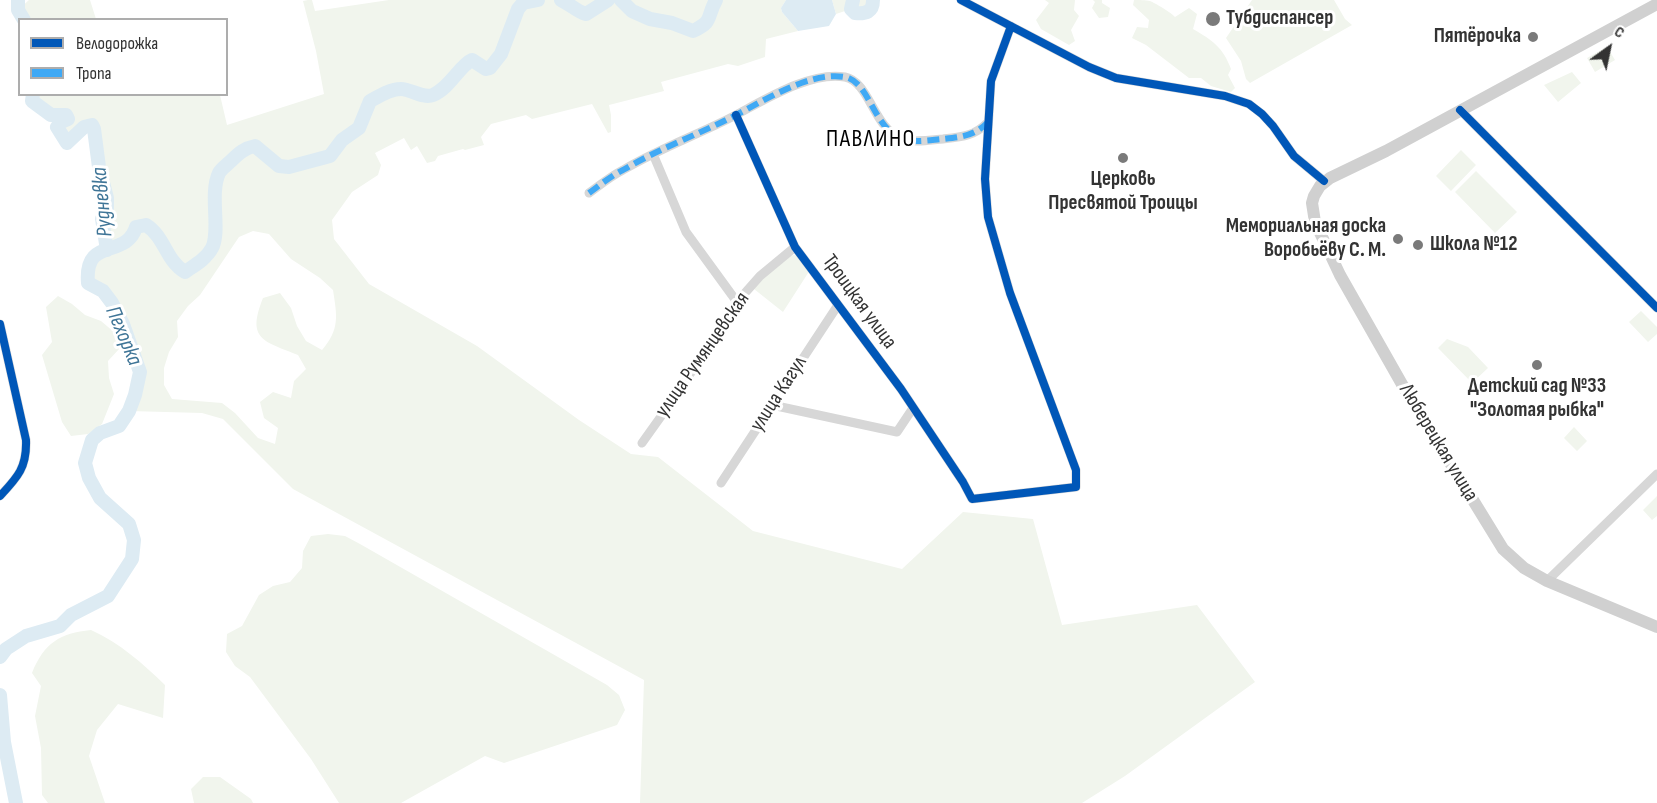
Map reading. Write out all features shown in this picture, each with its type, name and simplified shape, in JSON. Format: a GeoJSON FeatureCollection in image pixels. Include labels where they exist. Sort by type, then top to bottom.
{"type":"FeatureCollection","features":[{"type":"Feature","properties":{"kind":"main road"},"geometry":{"type":"LineString","coordinates":[[1324,181],[1657,4]]}},
{"type":"Feature","properties":{"kind":"main road","name":"Люберецкая улица"},"geometry":{"type":"LineString","coordinates":[[1324,181],[1314,196],[1312,213],[1325,245],[1361,312],[1497,542],[1519,564],[1547,580],[1657,627]]}},
{"type":"Feature","properties":{"kind":"street"},"geometry":{"type":"LineString","coordinates":[[961,0],[1089,67],[1116,78],[1225,96],[1248,104],[1273,126],[1299,161],[1324,181]]}},
{"type":"Feature","properties":{"kind":"street"},"geometry":{"type":"LineString","coordinates":[[589,193],[622,170],[653,154],[736,115],[772,95],[808,82],[841,77],[857,83],[883,126],[892,134],[903,139],[922,141],[959,137],[980,131],[988,122],[991,81],[1011,26]]}},
{"type":"Feature","properties":{"kind":"street"},"geometry":{"type":"LineString","coordinates":[[1460,110],[1657,308]]}},
{"type":"Feature","properties":{"kind":"street","name":"Троицкая улица"},"geometry":{"type":"LineString","coordinates":[[736,115],[795,247],[914,408],[972,499],[1076,487],[1077,476],[1010,293],[994,240],[986,197],[988,122]]}},
{"type":"Feature","properties":{"kind":"street"},"geometry":{"type":"LineString","coordinates":[[653,154],[686,232],[737,302]]}},
{"type":"Feature","properties":{"kind":"street","name":"улица Румянцевская"},"geometry":{"type":"LineString","coordinates":[[642,443],[682,387],[737,302],[760,276],[795,247]]}},
{"type":"Feature","properties":{"kind":"street","name":"улица Кагул"},"geometry":{"type":"LineString","coordinates":[[721,483],[838,305]]}},
{"type":"Feature","properties":{"kind":"street"},"geometry":{"type":"LineString","coordinates":[[0,324],[26,440],[24,466],[0,496]]}},
{"type":"Feature","properties":{"kind":"street"},"geometry":{"type":"LineString","coordinates":[[772,405],[897,432],[914,408]]}},
{"type":"Feature","properties":{"kind":"street"},"geometry":{"type":"LineString","coordinates":[[1547,580],[1657,474]]}},
{"type":"Feature","properties":{"kind":"shaded area"},"geometry":{"type":"Polygon","coordinates":[[[29,0],[90,0],[96,18],[23,18],[18,10],[29,0]]]}},
{"type":"Feature","properties":{"kind":"shaded area"},"geometry":{"type":"Polygon","coordinates":[[[312,0],[315,11],[389,0],[786,0],[781,8],[782,12],[798,31],[766,39],[765,57],[738,66],[728,64],[661,82],[664,91],[609,105],[611,132],[608,133],[592,104],[532,119],[526,115],[491,124],[481,137],[484,145],[438,156],[435,161],[427,163],[417,146],[411,150],[404,138],[375,153],[381,165],[378,175],[352,192],[332,220],[334,239],[369,284],[477,346],[579,420],[631,454],[658,457],[753,531],[902,569],[963,512],[1033,519],[1062,625],[1197,605],[1255,682],[1125,776],[1082,803],[640,803],[644,680],[293,489],[223,419],[202,413],[129,411],[139,379],[136,356],[109,298],[88,282],[88,271],[93,258],[107,249],[102,219],[107,209],[107,198],[99,167],[94,129],[92,125],[84,127],[67,143],[57,127],[67,119],[66,115],[51,115],[32,101],[33,96],[220,96],[227,125],[324,94],[303,1],[312,0]],[[253,231],[239,237],[200,295],[177,321],[178,337],[169,352],[164,368],[164,385],[172,399],[222,403],[235,413],[258,438],[275,444],[278,428],[264,418],[260,402],[273,392],[291,398],[294,381],[306,369],[298,355],[261,337],[257,323],[263,298],[280,293],[291,308],[297,326],[306,341],[322,350],[332,335],[336,322],[333,290],[320,278],[291,259],[269,234],[253,231]]]}},
{"type":"Feature","properties":{"kind":"shaded area"},"geometry":{"type":"Polygon","coordinates":[[[786,0],[832,0],[836,14],[829,26],[798,31],[782,12],[781,8],[786,0]]]}},
{"type":"Feature","properties":{"kind":"shaded area"},"geometry":{"type":"Polygon","coordinates":[[[832,0],[870,0],[869,6],[864,10],[851,9],[836,14],[832,0]]]}},
{"type":"Feature","properties":{"kind":"shaded area"},"geometry":{"type":"Polygon","coordinates":[[[1045,0],[1075,0],[1074,10],[1079,16],[1071,30],[1075,41],[1069,45],[1041,29],[1036,20],[1049,3],[1045,0]]]}},
{"type":"Feature","properties":{"kind":"shaded area"},"geometry":{"type":"Polygon","coordinates":[[[1093,0],[1102,0],[1102,3],[1110,8],[1108,17],[1099,18],[1092,8],[1095,2],[1093,0]]]}},
{"type":"Feature","properties":{"kind":"shaded area"},"geometry":{"type":"Polygon","coordinates":[[[1134,0],[1150,1],[1175,17],[1189,8],[1197,14],[1193,29],[1211,41],[1224,55],[1231,69],[1228,75],[1235,88],[1231,92],[1211,86],[1201,78],[1189,78],[1146,45],[1132,38],[1137,27],[1148,28],[1149,20],[1133,5],[1134,0]]]}},
{"type":"Feature","properties":{"kind":"shaded area"},"geometry":{"type":"Polygon","coordinates":[[[1252,0],[1334,0],[1345,19],[1352,25],[1250,83],[1246,79],[1241,61],[1226,38],[1252,0]]]}},
{"type":"Feature","properties":{"kind":"shaded area"},"geometry":{"type":"Polygon","coordinates":[[[1607,47],[1615,60],[1595,72],[1587,58],[1607,47]]]}},
{"type":"Feature","properties":{"kind":"shaded area"},"geometry":{"type":"Polygon","coordinates":[[[1572,72],[1581,83],[1558,102],[1544,85],[1572,72]]]}},
{"type":"Feature","properties":{"kind":"shaded area"},"geometry":{"type":"Polygon","coordinates":[[[1461,150],[1476,165],[1451,191],[1436,176],[1461,150]]]}},
{"type":"Feature","properties":{"kind":"shaded area"},"geometry":{"type":"Polygon","coordinates":[[[1476,171],[1517,212],[1495,233],[1455,192],[1476,171]]]}},
{"type":"Feature","properties":{"kind":"shaded area"},"geometry":{"type":"Polygon","coordinates":[[[789,256],[800,257],[810,270],[783,312],[754,289],[762,278],[789,256]]]}},
{"type":"Feature","properties":{"kind":"shaded area"},"geometry":{"type":"Polygon","coordinates":[[[58,296],[85,315],[101,321],[114,332],[120,348],[108,361],[109,378],[114,394],[102,424],[88,434],[71,436],[62,422],[42,355],[52,342],[46,307],[58,296]]]}},
{"type":"Feature","properties":{"kind":"shaded area"},"geometry":{"type":"Polygon","coordinates":[[[1641,311],[1657,327],[1657,334],[1648,342],[1629,322],[1641,311]]]}},
{"type":"Feature","properties":{"kind":"shaded area"},"geometry":{"type":"Polygon","coordinates":[[[1447,339],[1468,347],[1488,368],[1472,383],[1438,348],[1447,339]]]}},
{"type":"Feature","properties":{"kind":"shaded area"},"geometry":{"type":"Polygon","coordinates":[[[1574,427],[1587,441],[1577,451],[1564,438],[1574,427]]]}},
{"type":"Feature","properties":{"kind":"shaded area"},"geometry":{"type":"Polygon","coordinates":[[[1657,496],[1657,516],[1652,520],[1643,510],[1657,496]]]}},
{"type":"Feature","properties":{"kind":"shaded area"},"geometry":{"type":"Polygon","coordinates":[[[328,534],[345,536],[360,544],[607,685],[619,695],[625,710],[617,725],[504,763],[485,756],[401,803],[339,803],[311,759],[250,677],[235,666],[226,652],[227,634],[242,626],[259,595],[273,586],[290,582],[302,568],[303,551],[311,536],[328,534]]]}},
{"type":"Feature","properties":{"kind":"shaded area"},"geometry":{"type":"Polygon","coordinates":[[[91,630],[121,647],[165,685],[163,718],[118,704],[97,730],[89,756],[105,803],[48,803],[42,795],[41,748],[35,716],[41,686],[32,673],[42,654],[54,641],[80,631],[91,630]]]}},
{"type":"Feature","properties":{"kind":"shaded area"},"geometry":{"type":"Polygon","coordinates":[[[203,777],[220,777],[251,799],[253,803],[194,803],[191,789],[203,777]]]}},
{"type":"Feature","properties":{"kind":"waterway","name":"Рудневка"},"geometry":{"type":"LineString","coordinates":[[18,0],[18,10],[23,18]]}},
{"type":"Feature","properties":{"kind":"waterway","name":"Пехорка"},"geometry":{"type":"LineString","coordinates":[[0,657],[6,649],[26,636],[60,626],[71,615],[108,596],[132,559],[134,540],[129,524],[100,498],[89,478],[85,463],[92,440],[100,433],[119,426],[129,411],[140,372],[123,324],[112,303],[103,291],[88,283],[92,259],[99,253],[124,243],[131,237],[136,227],[146,225],[157,236],[174,262],[185,272],[203,259],[212,248],[215,232],[216,182],[220,171],[240,153],[255,146],[279,166],[289,167],[330,156],[342,140],[359,128],[370,101],[377,97],[397,89],[409,90],[425,96],[433,95],[445,87],[472,60],[486,69],[490,68],[501,54],[518,9],[523,3],[538,0]]}},
{"type":"Feature","properties":{"kind":"waterway","name":"Пехорка"},"geometry":{"type":"LineString","coordinates":[[561,0],[586,14],[608,0]]}},
{"type":"Feature","properties":{"kind":"waterway","name":"Пехорка"},"geometry":{"type":"LineString","coordinates":[[621,0],[632,11],[650,19],[672,23],[693,31],[707,22],[716,0]]}},
{"type":"Feature","properties":{"kind":"waterway","name":"Пехорка"},"geometry":{"type":"LineString","coordinates":[[853,0],[851,9],[855,13],[870,10],[873,0]]}},
{"type":"Feature","properties":{"kind":"waterway","name":"Рудневка"},"geometry":{"type":"LineString","coordinates":[[33,96],[32,101],[51,115],[66,115],[68,119],[57,127],[67,143],[84,127],[92,125],[94,129],[99,167],[107,198],[107,209],[102,219],[107,250]]}},
{"type":"Feature","properties":{"kind":"waterway","name":"Пехорка"},"geometry":{"type":"LineString","coordinates":[[0,695],[4,742],[16,803]]}},
{"type":"Feature","properties":{"kind":"marked path"},"geometry":{"type":"LineString","coordinates":[[589,193],[614,175],[647,157],[782,91],[798,84],[830,76],[845,77],[860,87],[884,125],[902,139],[923,141],[962,136],[973,133],[988,122]]}},
{"type":"Feature","properties":{"kind":"cycle path"},"geometry":{"type":"LineString","coordinates":[[961,0],[1089,67],[1116,78],[1225,96],[1249,104],[1273,126],[1294,156],[1324,181]]}},
{"type":"Feature","properties":{"kind":"cycle path"},"geometry":{"type":"LineString","coordinates":[[736,115],[795,247],[901,389],[972,499],[1076,487],[1076,470],[1010,293],[988,217],[985,179],[991,81],[1011,26]]}},
{"type":"Feature","properties":{"kind":"cycle path"},"geometry":{"type":"LineString","coordinates":[[1460,110],[1657,308]]}},
{"type":"Feature","properties":{"kind":"cycle path"},"geometry":{"type":"LineString","coordinates":[[0,324],[26,440],[23,465],[12,483],[0,496]]}},
{"type":"Feature","properties":{"kind":"place","name":"Тубдиспансер"},"geometry":{"type":"Point","coordinates":[1213,19]}},
{"type":"Feature","properties":{"kind":"place","name":"Пятёрочка"},"geometry":{"type":"Point","coordinates":[1533,37]}},
{"type":"Feature","properties":{"kind":"place","name":"Церковь Пресвятой Троицы"},"geometry":{"type":"Point","coordinates":[1123,158]}},
{"type":"Feature","properties":{"kind":"place","name":"Мемориальная доска Воробьёву С. М."},"geometry":{"type":"Point","coordinates":[1398,239]}},
{"type":"Feature","properties":{"kind":"place","name":"Школа №12"},"geometry":{"type":"Point","coordinates":[1418,245]}},
{"type":"Feature","properties":{"kind":"place","name":"Детский сад №33 \"Золотая рыбка\""},"geometry":{"type":"Point","coordinates":[1537,365]}},
{"type":"Feature","properties":{"kind":"district","name":"ПАВЛИНО"},"geometry":{"type":"Point","coordinates":[871,140]}}]}
